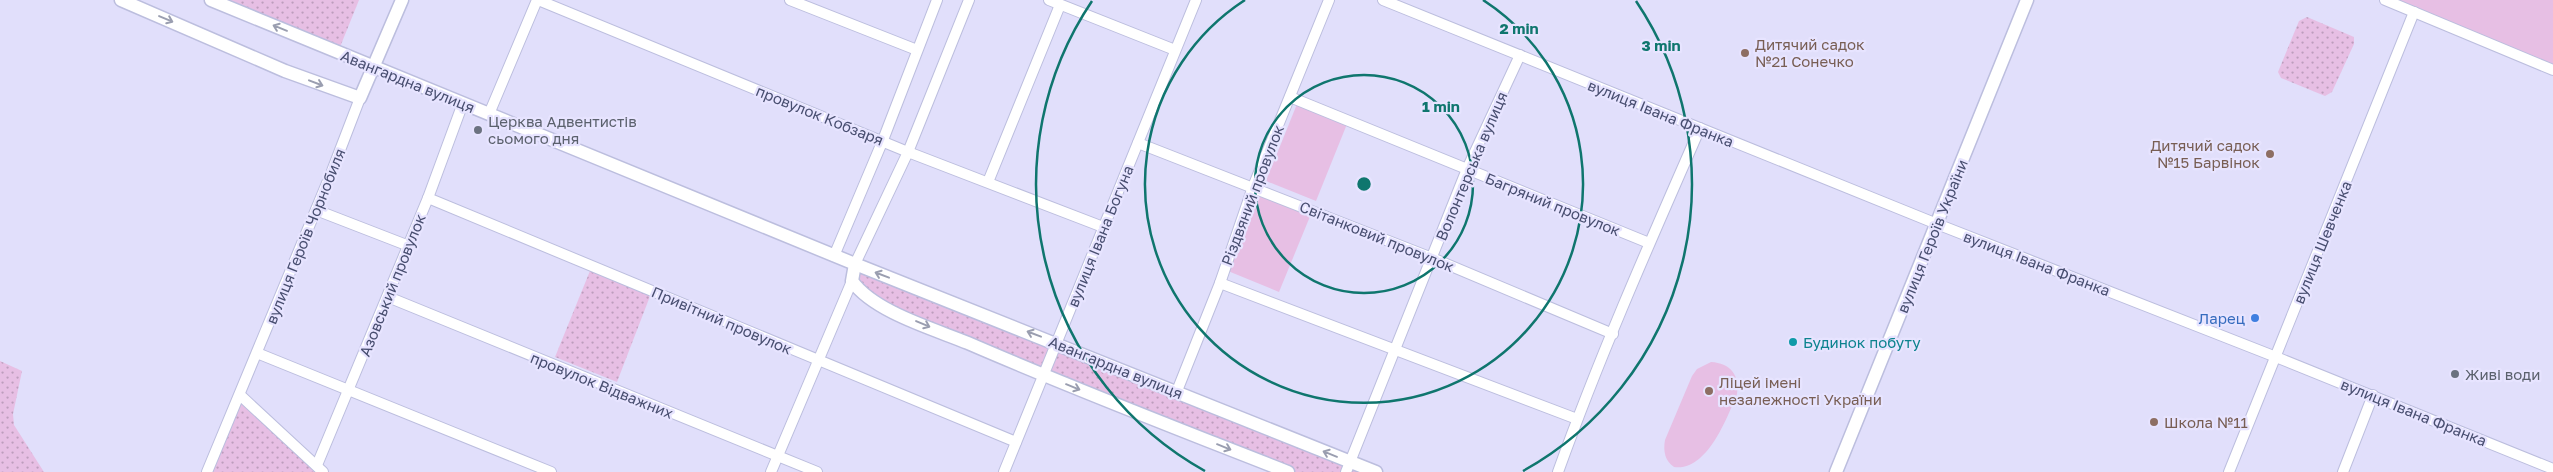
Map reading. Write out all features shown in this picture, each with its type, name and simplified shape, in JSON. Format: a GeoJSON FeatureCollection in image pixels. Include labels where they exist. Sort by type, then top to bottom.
{"type":"FeatureCollection","features":[{"type":"Feature","properties":{"kind":"street"},"geometry":{"type":"LineString","coordinates":[[122,0],[285,71],[360,98]]}},
{"type":"Feature","properties":{"kind":"street","name":"Авангардна вулиця"},"geometry":{"type":"LineString","coordinates":[[211,0],[834,256],[1177,391],[1348,467],[1376,472]]}},
{"type":"Feature","properties":{"kind":"street","name":"вулиця Героїв Чорнобиля"},"geometry":{"type":"LineString","coordinates":[[207,472],[402,0]]}},
{"type":"Feature","properties":{"kind":"street"},"geometry":{"type":"LineString","coordinates":[[489,114],[538,0]]}},
{"type":"Feature","properties":{"kind":"street","name":"провулок Кобзаря"},"geometry":{"type":"LineString","coordinates":[[538,0],[883,140],[908,152],[1103,227]]}},
{"type":"Feature","properties":{"kind":"street"},"geometry":{"type":"LineString","coordinates":[[790,0],[917,50]]}},
{"type":"Feature","properties":{"kind":"street"},"geometry":{"type":"LineString","coordinates":[[834,256],[883,140],[937,0]]}},
{"type":"Feature","properties":{"kind":"street"},"geometry":{"type":"LineString","coordinates":[[771,472],[852,281],[855,264],[908,152],[969,0]]}},
{"type":"Feature","properties":{"kind":"street"},"geometry":{"type":"LineString","coordinates":[[1049,0],[1175,50]]}},
{"type":"Feature","properties":{"kind":"street","name":"вулиця Івана Богуна"},"geometry":{"type":"LineString","coordinates":[[1004,472],[1196,0]]}},
{"type":"Feature","properties":{"kind":"street","name":"Різдвяний провулок"},"geometry":{"type":"LineString","coordinates":[[1177,391],[1220,283],[1253,186],[1329,0]]}},
{"type":"Feature","properties":{"kind":"street","name":"вулиця Івана Франка"},"geometry":{"type":"LineString","coordinates":[[1383,0],[1937,224],[2373,395],[2553,469]]}},
{"type":"Feature","properties":{"kind":"street","name":"вулиця Героїв України"},"geometry":{"type":"LineString","coordinates":[[1836,472],[2027,0]]}},
{"type":"Feature","properties":{"kind":"street"},"geometry":{"type":"LineString","coordinates":[[2385,0],[2553,70]]}},
{"type":"Feature","properties":{"kind":"street"},"geometry":{"type":"LineString","coordinates":[[988,182],[1060,5]]}},
{"type":"Feature","properties":{"kind":"street","name":"вулиця Шевченка"},"geometry":{"type":"LineString","coordinates":[[2230,472],[2414,12]]}},
{"type":"Feature","properties":{"kind":"street","name":"Волонтерська вулиця"},"geometry":{"type":"LineString","coordinates":[[1348,467],[1467,169],[1520,55]]}},
{"type":"Feature","properties":{"kind":"street","name":"Багряний провулок"},"geometry":{"type":"LineString","coordinates":[[1290,97],[1649,243]]}},
{"type":"Feature","properties":{"kind":"street","name":"Азовський провулок"},"geometry":{"type":"LineString","coordinates":[[320,469],[349,390],[428,198],[463,103]]}},
{"type":"Feature","properties":{"kind":"street"},"geometry":{"type":"LineString","coordinates":[[1558,472],[1577,418],[1614,334],[1649,243],[1700,128]]}},
{"type":"Feature","properties":{"kind":"street","name":"Світанковий провулок"},"geometry":{"type":"LineString","coordinates":[[1138,143],[1253,186],[1614,334]]}},
{"type":"Feature","properties":{"kind":"street","name":"Привітний провулок"},"geometry":{"type":"LineString","coordinates":[[428,198],[1016,442]]}},
{"type":"Feature","properties":{"kind":"street"},"geometry":{"type":"LineString","coordinates":[[316,210],[409,246]]}},
{"type":"Feature","properties":{"kind":"street"},"geometry":{"type":"LineString","coordinates":[[852,281],[859,290],[896,313],[1043,376],[1288,472]]}},
{"type":"Feature","properties":{"kind":"street"},"geometry":{"type":"LineString","coordinates":[[1220,283],[1577,418]]}},
{"type":"Feature","properties":{"kind":"street","name":"провулок Відважних"},"geometry":{"type":"LineString","coordinates":[[388,297],[817,472]]}},
{"type":"Feature","properties":{"kind":"street"},"geometry":{"type":"LineString","coordinates":[[257,353],[551,472]]}},
{"type":"Feature","properties":{"kind":"street"},"geometry":{"type":"LineString","coordinates":[[240,395],[320,469]]}},
{"type":"Feature","properties":{"kind":"street"},"geometry":{"type":"LineString","coordinates":[[2343,472],[2373,395]]}},
{"type":"Feature","properties":{"kind":"shaded area"},"geometry":{"type":"Polygon","coordinates":[[[216,0],[359,0],[338,52],[216,0]]]}},
{"type":"Feature","properties":{"kind":"shaded area"},"geometry":{"type":"Polygon","coordinates":[[[2385,0],[2553,0],[2553,70],[2385,0]]]}},
{"type":"Feature","properties":{"kind":"shaded area"},"geometry":{"type":"Polygon","coordinates":[[[2307,17],[2354,37],[2354,44],[2332,92],[2325,96],[2281,78],[2278,72],[2299,21],[2307,17]]]}},
{"type":"Feature","properties":{"kind":"shaded area"},"geometry":{"type":"Polygon","coordinates":[[[1297,104],[1347,124],[1316,201],[1266,181],[1297,104]]]}},
{"type":"Feature","properties":{"kind":"shaded area"},"geometry":{"type":"Polygon","coordinates":[[[1261,191],[1311,214],[1279,292],[1228,271],[1261,191]]]}},
{"type":"Feature","properties":{"kind":"shaded area"},"geometry":{"type":"Polygon","coordinates":[[[855,264],[1376,472],[1288,472],[1043,375],[859,291],[855,264]]]}},
{"type":"Feature","properties":{"kind":"shaded area"},"geometry":{"type":"Polygon","coordinates":[[[592,266],[652,291],[617,382],[555,357],[592,266]]]}},
{"type":"Feature","properties":{"kind":"shaded area"},"geometry":{"type":"Polygon","coordinates":[[[0,361],[22,371],[13,414],[14,425],[44,472],[0,472],[0,361]]]}},
{"type":"Feature","properties":{"kind":"shaded area"},"geometry":{"type":"Polygon","coordinates":[[[1711,362],[1724,365],[1732,371],[1737,381],[1737,394],[1722,428],[1707,452],[1697,461],[1686,466],[1674,467],[1665,455],[1665,440],[1692,376],[1697,369],[1711,362]]]}},
{"type":"Feature","properties":{"kind":"shaded area"},"geometry":{"type":"Polygon","coordinates":[[[243,400],[319,472],[210,472],[243,400]]]}},
{"type":"Feature","properties":{"kind":"place","name":"Дитячий садок №21 Сонечко"},"geometry":{"type":"Point","coordinates":[1745,53]}},
{"type":"Feature","properties":{"kind":"place","name":"Церква Адвентистів сьомого дня"},"geometry":{"type":"Point","coordinates":[478,130]}},
{"type":"Feature","properties":{"kind":"place","name":"Дитячий садок №15 Барвінок"},"geometry":{"type":"Point","coordinates":[2270,154]}},
{"type":"Feature","properties":{"kind":"place","name":"Ларец"},"geometry":{"type":"Point","coordinates":[2255,318]}},
{"type":"Feature","properties":{"kind":"place","name":"Будинок побуту"},"geometry":{"type":"Point","coordinates":[1793,342]}},
{"type":"Feature","properties":{"kind":"place","name":"Живі води"},"geometry":{"type":"Point","coordinates":[2455,374]}},
{"type":"Feature","properties":{"kind":"place","name":"Ліцей імені незалежності України"},"geometry":{"type":"Point","coordinates":[1709,391]}},
{"type":"Feature","properties":{"kind":"place","name":"Школа №11"},"geometry":{"type":"Point","coordinates":[2154,422]}}]}
